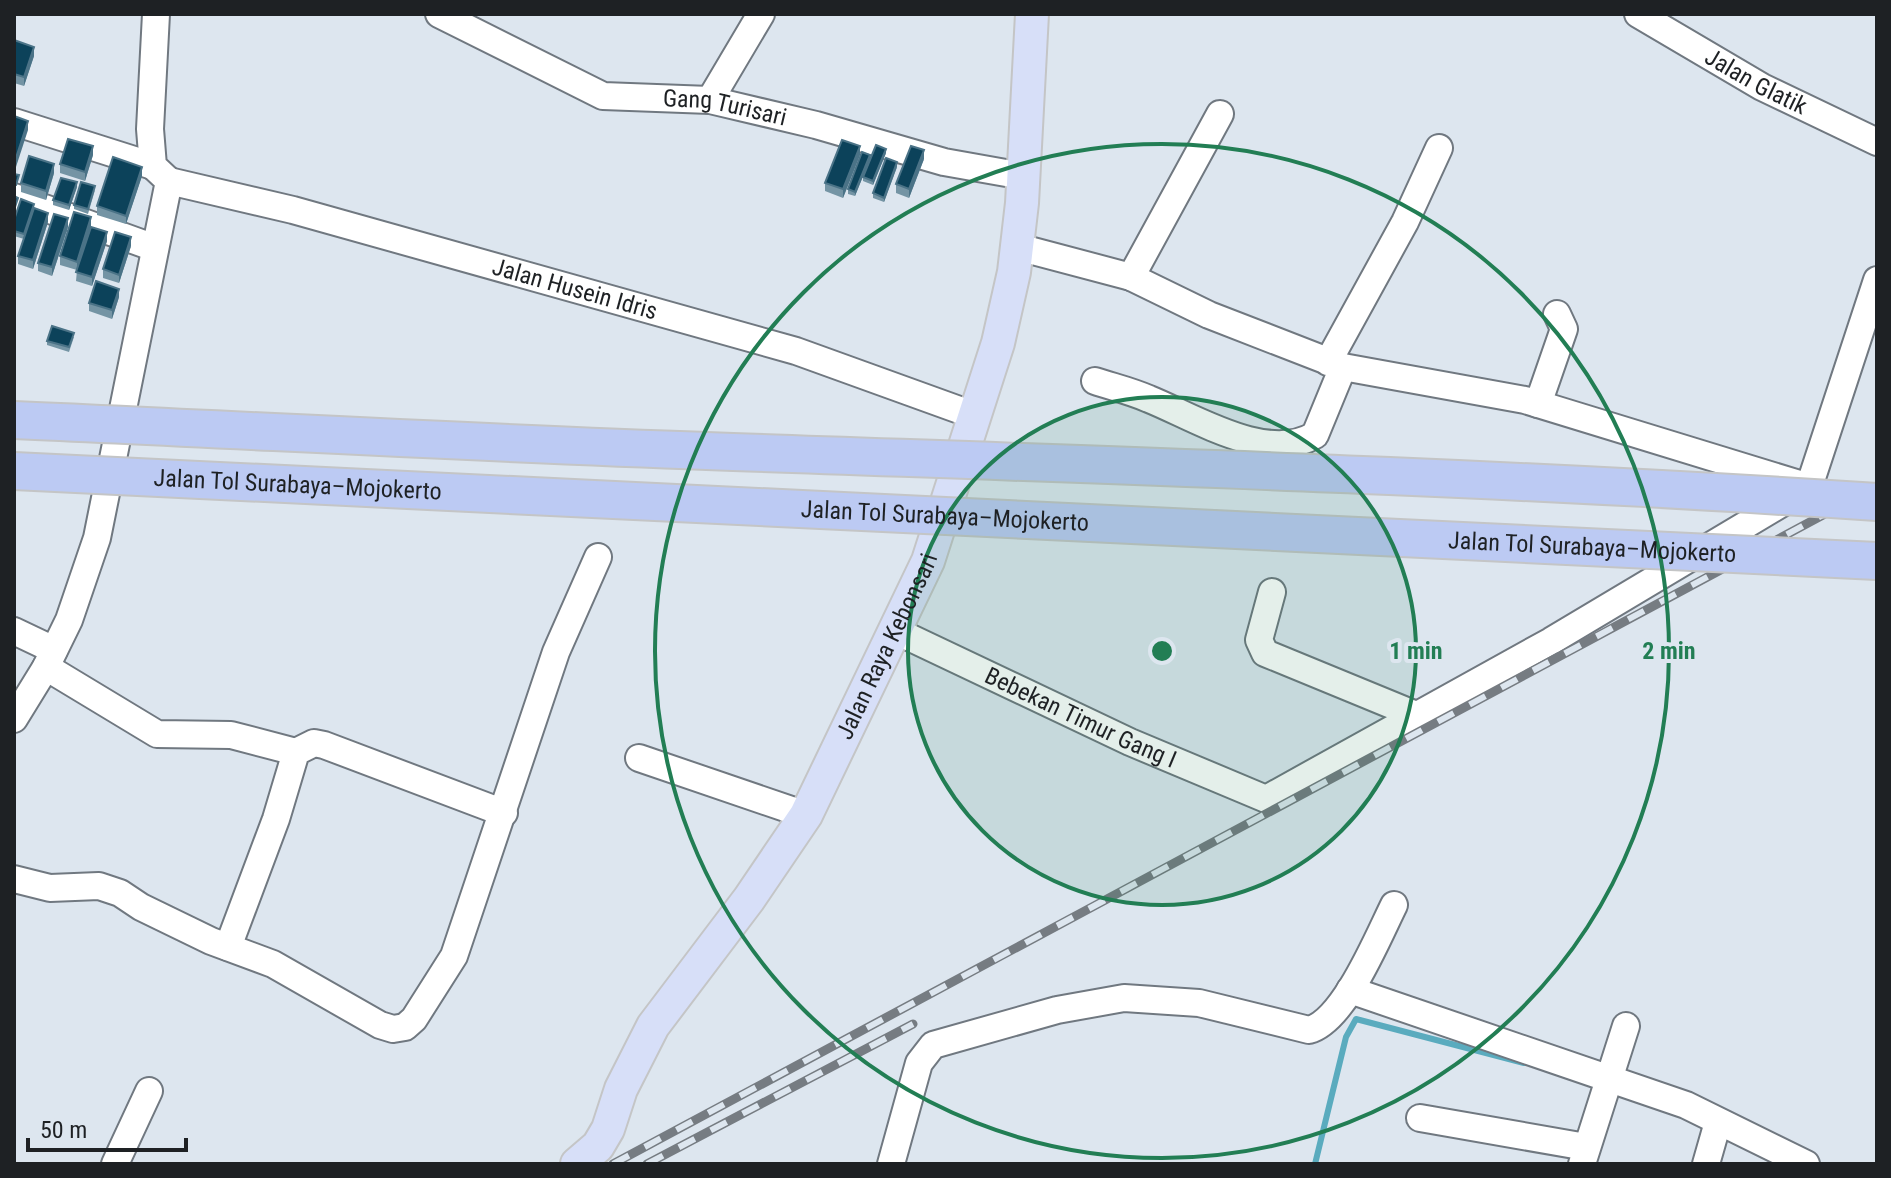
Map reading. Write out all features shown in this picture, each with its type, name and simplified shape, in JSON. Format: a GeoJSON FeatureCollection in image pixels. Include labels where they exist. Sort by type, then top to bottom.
{"type":"FeatureCollection","features":[{"type":"Feature","properties":{"kind":"highway"},"geometry":{"type":"LineString","coordinates":[[14,420],[1639,488],[1877,502]]}},
{"type":"Feature","properties":{"kind":"highway","name":"Jalan Tol Surabaya–Mojokerto"},"geometry":{"type":"LineString","coordinates":[[14,471],[1877,561]]}},
{"type":"Feature","properties":{"kind":"highway"},"geometry":{"type":"LineString","coordinates":[[1639,488],[1877,492]]}},
{"type":"Feature","properties":{"kind":"main road","name":"Jalan Raya Kebonsari"},"geometry":{"type":"LineString","coordinates":[[577,1164],[603,1137],[621,1089],[653,1026],[749,899],[806,815],[928,561],[998,343],[1018,247],[1032,14]]}},
{"type":"Feature","properties":{"kind":"street"},"geometry":{"type":"LineString","coordinates":[[14,719],[69,620],[97,538],[155,248],[161,173],[150,129],[156,14]]}},
{"type":"Feature","properties":{"kind":"street","name":"Gang Turisari"},"geometry":{"type":"LineString","coordinates":[[439,14],[603,96],[710,100],[816,125],[944,162],[1023,176]]}},
{"type":"Feature","properties":{"kind":"street"},"geometry":{"type":"LineString","coordinates":[[710,100],[761,14]]}},
{"type":"Feature","properties":{"kind":"street","name":"Jalan Glatik"},"geometry":{"type":"LineString","coordinates":[[1638,14],[1762,87],[1877,142]]}},
{"type":"Feature","properties":{"kind":"street"},"geometry":{"type":"LineString","coordinates":[[1131,277],[1220,114]]}},
{"type":"Feature","properties":{"kind":"street","name":"Jalan Husein Idris"},"geometry":{"type":"LineString","coordinates":[[14,122],[161,173],[796,351],[976,416]]}},
{"type":"Feature","properties":{"kind":"street"},"geometry":{"type":"LineString","coordinates":[[1095,381],[1145,397],[1227,433],[1256,442],[1294,443],[1315,435],[1335,365],[1439,148]]}},
{"type":"Feature","properties":{"kind":"street"},"geometry":{"type":"LineString","coordinates":[[14,197],[155,248]]}},
{"type":"Feature","properties":{"kind":"street"},"geometry":{"type":"LineString","coordinates":[[1018,247],[1131,277],[1209,315],[1335,365],[1463,386],[1538,404],[1809,487]]}},
{"type":"Feature","properties":{"kind":"street"},"geometry":{"type":"LineString","coordinates":[[1272,592],[1259,640],[1265,653],[1416,715],[1551,641],[1809,487],[1877,280]]}},
{"type":"Feature","properties":{"kind":"street"},"geometry":{"type":"LineString","coordinates":[[1538,404],[1564,329],[1557,314]]}},
{"type":"Feature","properties":{"kind":"street"},"geometry":{"type":"LineString","coordinates":[[14,879],[50,888],[99,886],[120,893],[141,907],[273,964],[380,1025],[393,1029],[405,1027],[414,1019],[454,956],[556,652],[598,557]]}},
{"type":"Feature","properties":{"kind":"street"},"geometry":{"type":"LineString","coordinates":[[14,631],[157,734],[231,735],[296,752],[314,743],[324,745],[504,813]]}},
{"type":"Feature","properties":{"kind":"street","name":"Bebekan Timur Gang I"},"geometry":{"type":"LineString","coordinates":[[896,631],[1130,742],[1266,799],[1416,715]]}},
{"type":"Feature","properties":{"kind":"street"},"geometry":{"type":"LineString","coordinates":[[228,947],[276,819],[296,752]]}},
{"type":"Feature","properties":{"kind":"street"},"geometry":{"type":"LineString","coordinates":[[639,758],[806,815]]}},
{"type":"Feature","properties":{"kind":"street"},"geometry":{"type":"LineString","coordinates":[[891,1164],[919,1063],[933,1045],[1057,1010],[1124,998],[1199,1003],[1309,1030],[1322,1027],[1350,990],[1394,905]]}},
{"type":"Feature","properties":{"kind":"street"},"geometry":{"type":"LineString","coordinates":[[1350,990],[1607,1084],[1686,1105],[1716,1126],[1806,1164]]}},
{"type":"Feature","properties":{"kind":"street"},"geometry":{"type":"LineString","coordinates":[[1420,1118],[1584,1156],[1626,1026]]}},
{"type":"Feature","properties":{"kind":"street"},"geometry":{"type":"LineString","coordinates":[[115,1164],[149,1091]]}},
{"type":"Feature","properties":{"kind":"street"},"geometry":{"type":"LineString","coordinates":[[1706,1164],[1716,1126]]}},
{"type":"Feature","properties":{"kind":"building"},"geometry":{"type":"Polygon","coordinates":[[[14,40],[34,47],[24,77],[14,74],[14,40]]]}},
{"type":"Feature","properties":{"kind":"building"},"geometry":{"type":"Polygon","coordinates":[[[14,116],[28,121],[15,161],[14,160],[14,116]]]}},
{"type":"Feature","properties":{"kind":"building"},"geometry":{"type":"Polygon","coordinates":[[[68,139],[93,146],[85,172],[60,164],[68,139]]]}},
{"type":"Feature","properties":{"kind":"building"},"geometry":{"type":"Polygon","coordinates":[[[842,140],[860,146],[843,189],[825,183],[842,140]]]}},
{"type":"Feature","properties":{"kind":"building"},"geometry":{"type":"Polygon","coordinates":[[[876,145],[886,149],[873,181],[863,177],[876,145]]]}},
{"type":"Feature","properties":{"kind":"building"},"geometry":{"type":"Polygon","coordinates":[[[911,146],[924,150],[909,189],[896,184],[911,146]]]}},
{"type":"Feature","properties":{"kind":"building"},"geometry":{"type":"Polygon","coordinates":[[[862,152],[870,155],[855,192],[848,189],[862,152]]]}},
{"type":"Feature","properties":{"kind":"building"},"geometry":{"type":"Polygon","coordinates":[[[29,156],[54,164],[46,191],[21,183],[29,156]]]}},
{"type":"Feature","properties":{"kind":"building"},"geometry":{"type":"Polygon","coordinates":[[[113,157],[142,167],[126,216],[97,206],[113,157]]]}},
{"type":"Feature","properties":{"kind":"building"},"geometry":{"type":"Polygon","coordinates":[[[886,158],[897,162],[884,198],[873,193],[886,158]]]}},
{"type":"Feature","properties":{"kind":"building"},"geometry":{"type":"Polygon","coordinates":[[[61,178],[77,182],[69,205],[53,200],[61,178]]]}},
{"type":"Feature","properties":{"kind":"building"},"geometry":{"type":"Polygon","coordinates":[[[81,182],[95,186],[88,209],[74,205],[81,182]]]}},
{"type":"Feature","properties":{"kind":"building"},"geometry":{"type":"Polygon","coordinates":[[[21,199],[34,204],[24,234],[14,231],[21,199]]]}},
{"type":"Feature","properties":{"kind":"building"},"geometry":{"type":"Polygon","coordinates":[[[34,208],[48,213],[33,260],[18,256],[34,208]]]}},
{"type":"Feature","properties":{"kind":"building"},"geometry":{"type":"Polygon","coordinates":[[[74,212],[91,217],[77,262],[60,256],[74,212]]]}},
{"type":"Feature","properties":{"kind":"building"},"geometry":{"type":"Polygon","coordinates":[[[54,214],[68,218],[52,267],[38,263],[54,214]]]}},
{"type":"Feature","properties":{"kind":"building"},"geometry":{"type":"Polygon","coordinates":[[[91,227],[107,232],[92,277],[76,272],[91,227]]]}},
{"type":"Feature","properties":{"kind":"building"},"geometry":{"type":"Polygon","coordinates":[[[115,232],[131,237],[119,275],[103,269],[115,232]]]}},
{"type":"Feature","properties":{"kind":"building"},"geometry":{"type":"Polygon","coordinates":[[[96,281],[119,289],[112,310],[89,303],[96,281]]]}},
{"type":"Feature","properties":{"kind":"building"},"geometry":{"type":"Polygon","coordinates":[[[52,326],[74,333],[69,347],[47,341],[52,326]]]}},
{"type":"Feature","properties":{"kind":"waterway"},"geometry":{"type":"LineString","coordinates":[[1315,1164],[1346,1037],[1356,1019],[1524,1063]]}},
{"type":"Feature","properties":{"kind":"railway"},"geometry":{"type":"LineString","coordinates":[[613,1164],[1877,486]]}},
{"type":"Feature","properties":{"kind":"railway"},"geometry":{"type":"LineString","coordinates":[[647,1164],[913,1024]]}}]}
